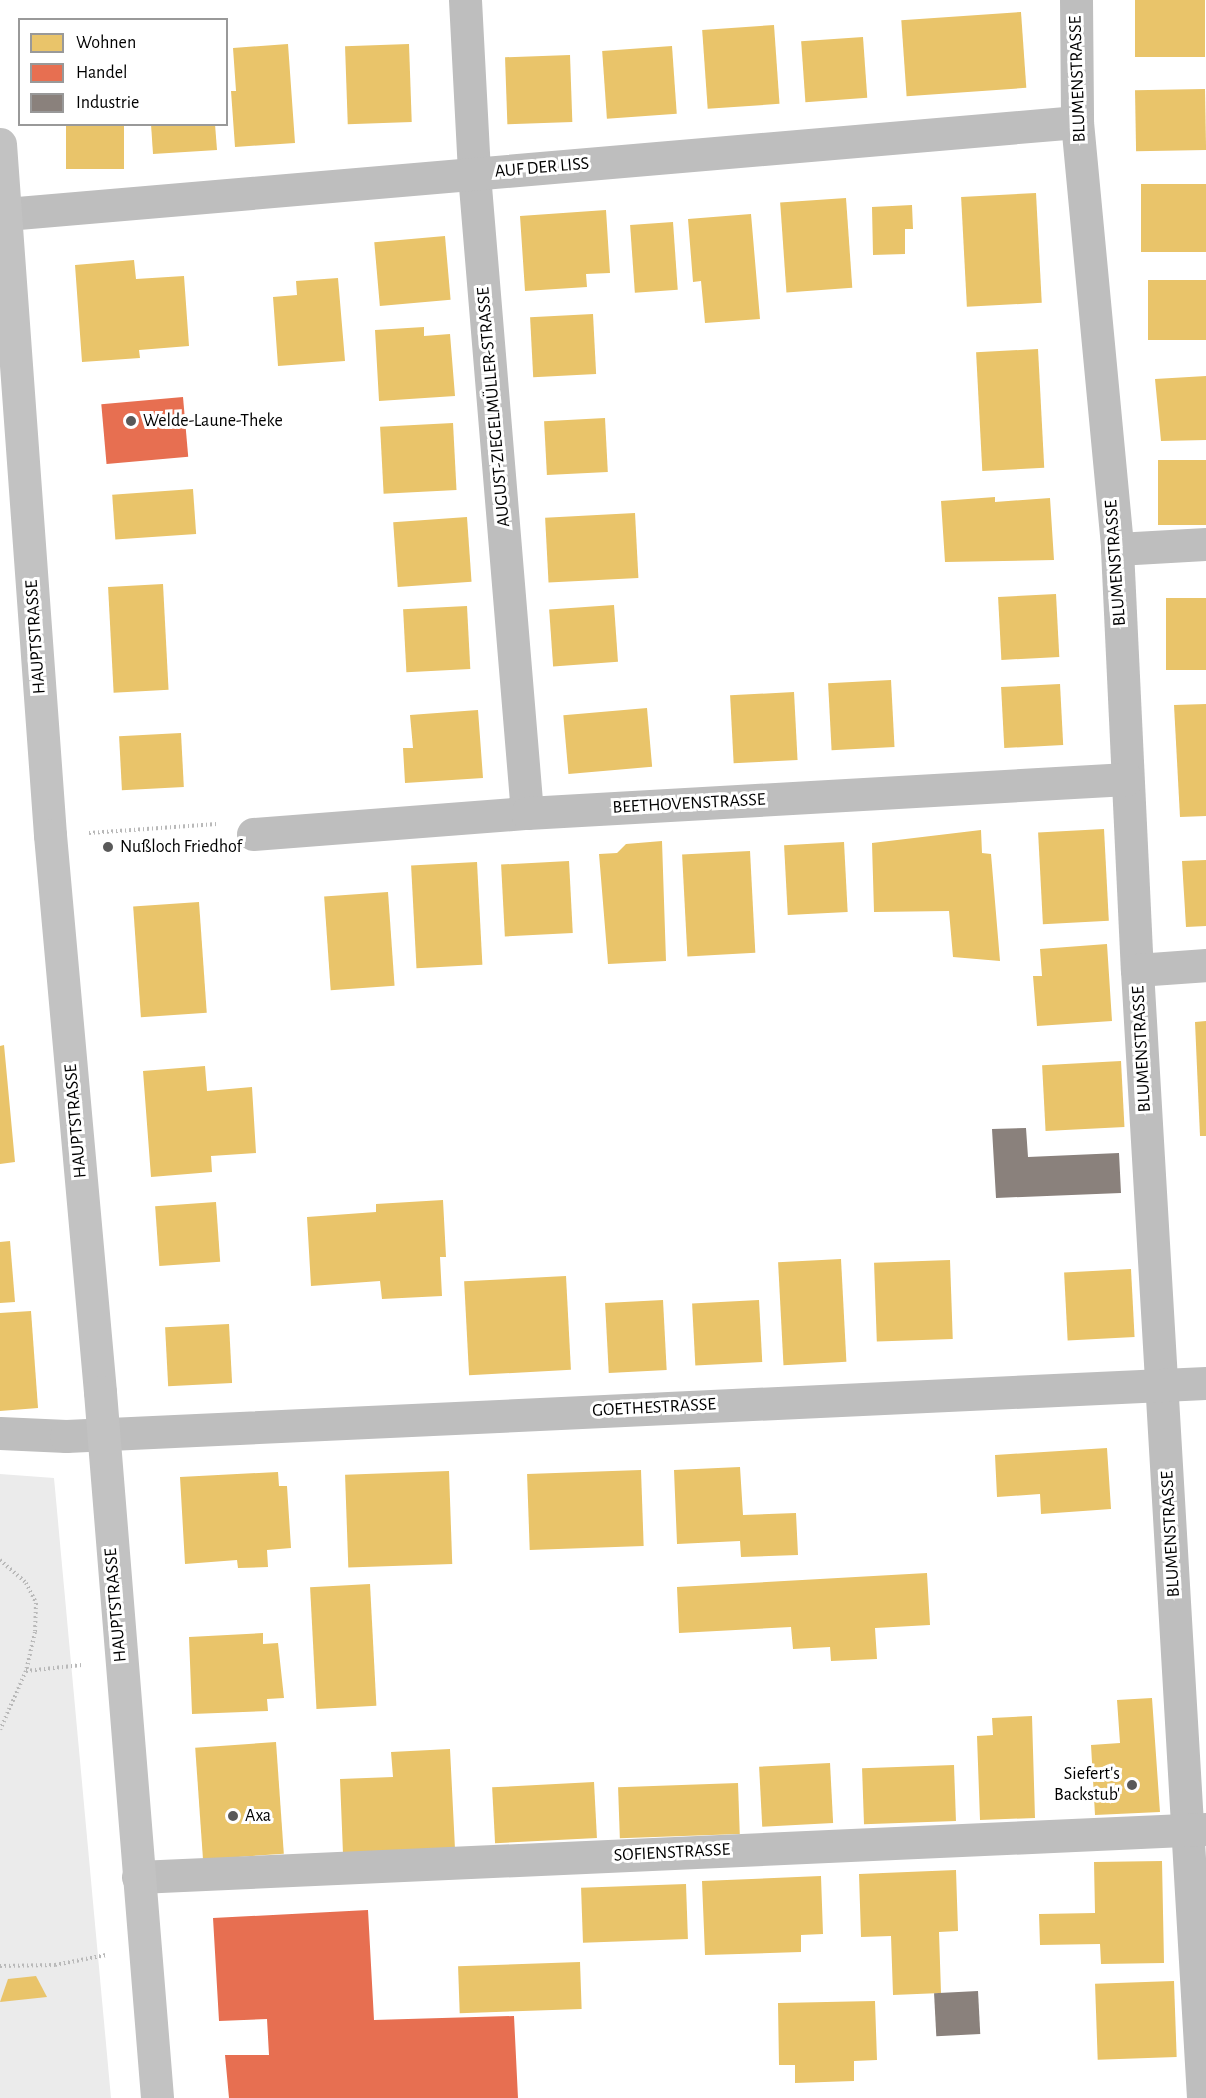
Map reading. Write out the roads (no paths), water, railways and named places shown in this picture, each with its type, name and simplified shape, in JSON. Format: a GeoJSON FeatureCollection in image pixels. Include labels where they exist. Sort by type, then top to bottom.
{"type":"FeatureCollection","features":[{"type":"Feature","properties":{"kind":"main road","name":"HAUPTSTRASSE"},"geometry":{"type":"LineString","coordinates":[[0,144],[6,214],[7,307],[157,2098]]}},
{"type":"Feature","properties":{"kind":"street","name":"AUGUST-ZIEGELMÜLLER-STRASSE"},"geometry":{"type":"LineString","coordinates":[[465,0],[474,174],[527,813]]}},
{"type":"Feature","properties":{"kind":"street","name":"BLUMENSTRASSE"},"geometry":{"type":"LineString","coordinates":[[1076,0],[1077,122],[1117,549],[1137,970],[1162,1385],[1197,1829],[1203,2098]]}},
{"type":"Feature","properties":{"kind":"street","name":"AUF DER LISS"},"geometry":{"type":"LineString","coordinates":[[6,214],[1077,122]]}},
{"type":"Feature","properties":{"kind":"street"},"geometry":{"type":"LineString","coordinates":[[1117,549],[1206,544]]}},
{"type":"Feature","properties":{"kind":"street","name":"BEETHOVENSTRASSE"},"geometry":{"type":"LineString","coordinates":[[253,834],[527,813],[1127,779]]}},
{"type":"Feature","properties":{"kind":"street"},"geometry":{"type":"LineString","coordinates":[[1137,970],[1206,965]]}},
{"type":"Feature","properties":{"kind":"street","name":"GOETHESTRASSE"},"geometry":{"type":"LineString","coordinates":[[0,1433],[102,1434],[1206,1383]]}},
{"type":"Feature","properties":{"kind":"street","name":"SOFIENSTRASSE"},"geometry":{"type":"LineString","coordinates":[[138,1877],[1197,1829]]}},
{"type":"Feature","properties":{"kind":"place","name":"Welde-Laune-Theke"},"geometry":{"type":"Point","coordinates":[131,421]}},
{"type":"Feature","properties":{"kind":"place","name":"Nußloch Friedhof"},"geometry":{"type":"Point","coordinates":[108,847]}},
{"type":"Feature","properties":{"kind":"place","name":"Siefert's Backstub'"},"geometry":{"type":"Point","coordinates":[1132,1785]}},
{"type":"Feature","properties":{"kind":"place","name":"Axa"},"geometry":{"type":"Point","coordinates":[233,1816]}}]}
